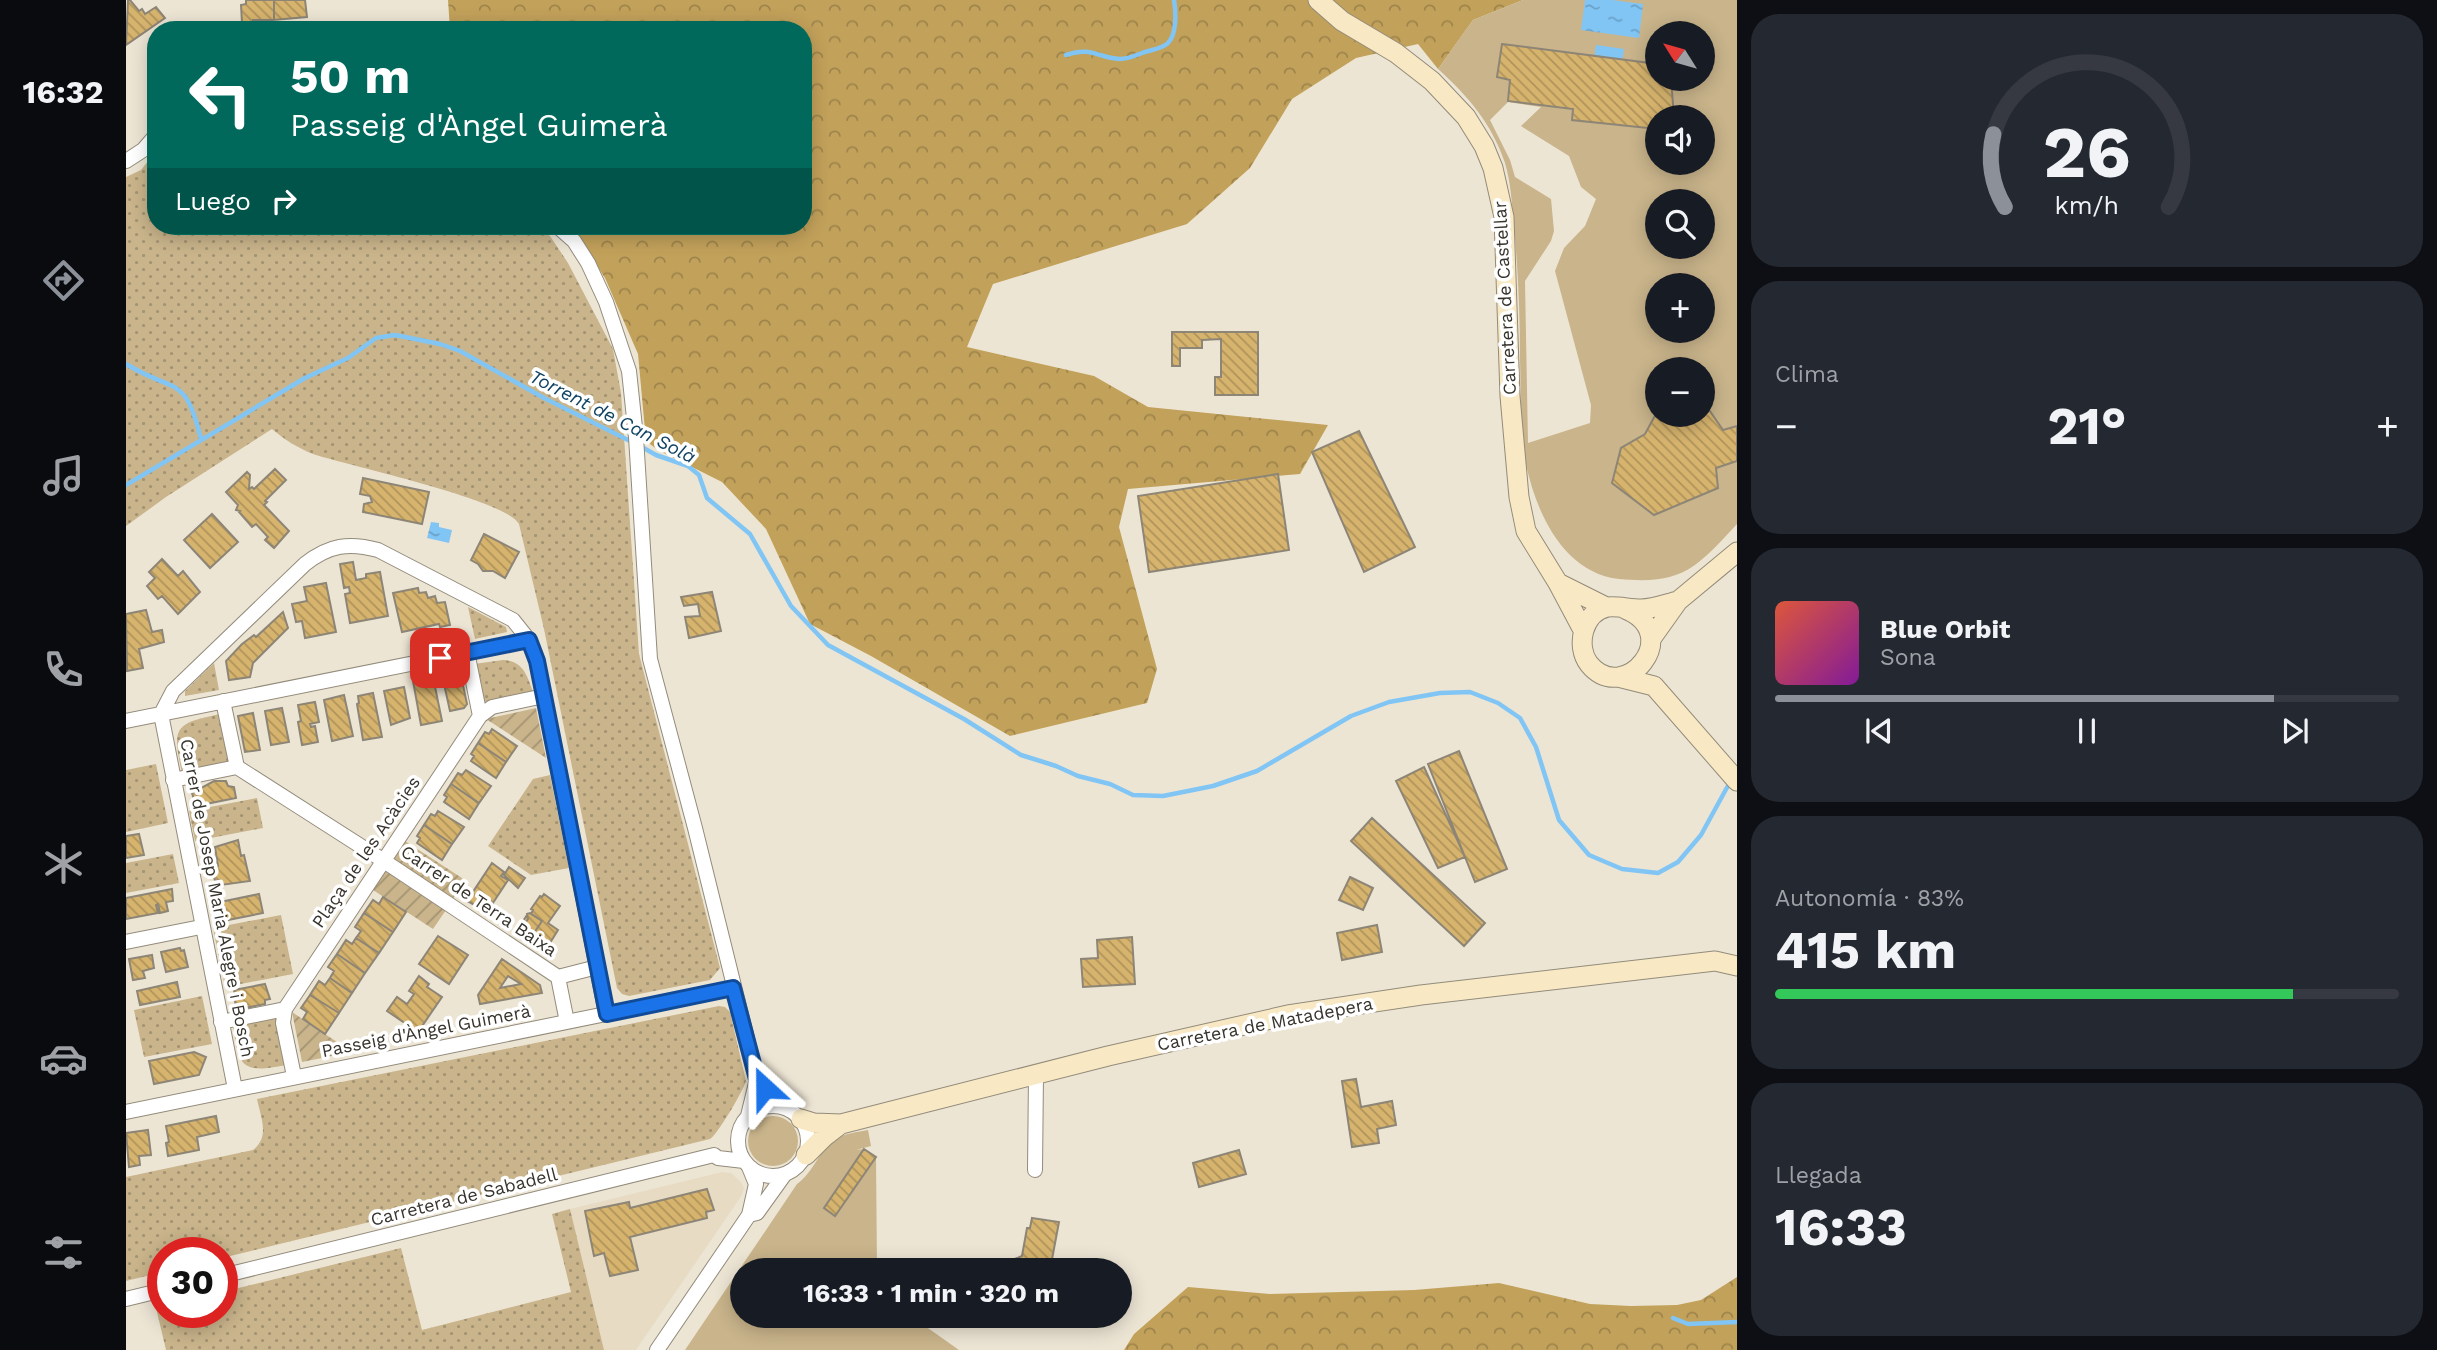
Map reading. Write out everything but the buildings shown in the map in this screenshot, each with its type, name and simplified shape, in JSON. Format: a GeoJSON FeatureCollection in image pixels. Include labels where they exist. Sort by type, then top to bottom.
{"type":"FeatureCollection","features":[{"type":"Feature","properties":{"kind":"street","name":"Carretera de Castellar"},"geometry":{"type":"LineString","coordinates":[[1318,0],[1342,21],[1396,53],[1432,81],[1466,117],[1484,146],[1493,168],[1504,217],[1510,396],[1518,497],[1526,531],[1583,631]]}},
{"type":"Feature","properties":{"kind":"street"},"geometry":{"type":"LineString","coordinates":[[126,161],[147,145]]}},
{"type":"Feature","properties":{"kind":"street"},"geometry":{"type":"LineString","coordinates":[[567,235],[588,263],[606,302],[629,371],[636,437],[650,659],[695,828],[733,988],[757,1079],[793,1113],[808,1136],[806,1155]]}},
{"type":"Feature","properties":{"kind":"street"},"geometry":{"type":"LineString","coordinates":[[161,714],[173,691],[305,564],[319,553],[341,545],[353,544],[377,550],[513,620],[529,640],[537,661],[607,1014]]}},
{"type":"Feature","properties":{"kind":"street"},"geometry":{"type":"LineString","coordinates":[[1618,677],[1638,669],[1678,601],[1737,552]]}},
{"type":"Feature","properties":{"kind":"street"},"geometry":{"type":"LineString","coordinates":[[1558,583],[1642,618],[1650,631],[1649,648],[1654,686]]}},
{"type":"Feature","properties":{"kind":"street"},"geometry":{"type":"LineString","coordinates":[[1678,601],[1645,609],[1616,608],[1590,620],[1583,631],[1581,643],[1584,656],[1601,674],[1654,686],[1737,781]]}},
{"type":"Feature","properties":{"kind":"street"},"geometry":{"type":"LineString","coordinates":[[126,721],[529,640]]}},
{"type":"Feature","properties":{"kind":"street"},"geometry":{"type":"LineString","coordinates":[[467,652],[480,716],[492,708],[544,696]]}},
{"type":"Feature","properties":{"kind":"street"},"geometry":{"type":"LineString","coordinates":[[173,780],[237,767],[223,701]]}},
{"type":"Feature","properties":{"kind":"street","name":"Carrer de Josep Maria Alegre i Bosch"},"geometry":{"type":"LineString","coordinates":[[161,714],[235,1089]]}},
{"type":"Feature","properties":{"kind":"street","name":"Plaça de les Acàcies"},"geometry":{"type":"LineString","coordinates":[[285,1009],[480,716]]}},
{"type":"Feature","properties":{"kind":"street","name":"Carrer de Terra Baixa"},"geometry":{"type":"LineString","coordinates":[[237,767],[558,977],[568,1022]]}},
{"type":"Feature","properties":{"kind":"street"},"geometry":{"type":"LineString","coordinates":[[126,942],[201,927]]}},
{"type":"Feature","properties":{"kind":"street"},"geometry":{"type":"LineString","coordinates":[[1715,961],[1737,954]]}},
{"type":"Feature","properties":{"kind":"street","name":"Carretera de Matadepera"},"geometry":{"type":"LineString","coordinates":[[841,1124],[1035,1074],[1301,1013],[1421,995],[1715,961],[1737,966]]}},
{"type":"Feature","properties":{"kind":"street","name":"Carrer de Terra Baixa"},"geometry":{"type":"LineString","coordinates":[[558,977],[597,967]]}},
{"type":"Feature","properties":{"kind":"street","name":"Passeig d'Àngel Guimerà"},"geometry":{"type":"LineString","coordinates":[[126,1112],[733,988]]}},
{"type":"Feature","properties":{"kind":"street"},"geometry":{"type":"LineString","coordinates":[[221,1021],[285,1009],[283,1023],[294,1076]]}},
{"type":"Feature","properties":{"kind":"street"},"geometry":{"type":"LineString","coordinates":[[1035,1074],[1035,1170]]}},
{"type":"Feature","properties":{"kind":"street"},"geometry":{"type":"LineString","coordinates":[[657,1350],[749,1215],[755,1184],[738,1144],[757,1079]]}},
{"type":"Feature","properties":{"kind":"street"},"geometry":{"type":"LineString","coordinates":[[714,1155],[744,1121],[762,1107],[770,1106],[793,1113],[814,1123],[841,1124]]}},
{"type":"Feature","properties":{"kind":"street"},"geometry":{"type":"LineString","coordinates":[[749,1215],[757,1213],[785,1174],[801,1163],[824,1137],[841,1124]]}},
{"type":"Feature","properties":{"kind":"street","name":"Carretera de Sabadell"},"geometry":{"type":"LineString","coordinates":[[238,1272],[714,1155],[747,1164]]}},
{"type":"Feature","properties":{"kind":"street"},"geometry":{"type":"LineString","coordinates":[[747,1164],[766,1176],[785,1174]]}},
{"type":"Feature","properties":{"kind":"street"},"geometry":{"type":"LineString","coordinates":[[126,1299],[147,1294]]}},
{"type":"Feature","properties":{"kind":"shaded area"},"geometry":{"type":"Polygon","coordinates":[[[1523,0],[1737,0],[1737,524],[1710,552],[1687,570],[1674,576],[1641,580],[1619,579],[1600,574],[1568,553],[1545,520],[1531,483],[1523,438],[1518,275],[1507,171],[1500,149],[1486,123],[1469,100],[1438,69],[1473,20],[1523,0]],[[1508,102],[1490,120],[1510,160],[1515,177],[1551,199],[1554,231],[1551,241],[1525,281],[1528,443],[1590,423],[1591,405],[1555,271],[1564,248],[1585,226],[1596,199],[1581,187],[1569,156],[1521,126],[1541,107],[1508,102]]]}},
{"type":"Feature","properties":{"kind":"shaded area"},"geometry":{"type":"Polygon","coordinates":[[[147,162],[147,235],[550,236],[568,263],[613,349],[621,393],[639,654],[720,968],[710,980],[629,996],[622,994],[617,988],[544,629],[519,524],[508,514],[457,494],[313,454],[272,429],[126,526],[126,177],[141,170],[147,162]]]}},
{"type":"Feature","properties":{"kind":"shaded area"},"geometry":{"type":"Polygon","coordinates":[[[468,607],[506,627],[507,632],[475,639],[468,607]]]}},
{"type":"Feature","properties":{"kind":"shaded area"},"geometry":{"type":"Polygon","coordinates":[[[503,660],[520,666],[533,692],[483,702],[467,665],[503,660]]]}},
{"type":"Feature","properties":{"kind":"shaded area"},"geometry":{"type":"Polygon","coordinates":[[[214,663],[219,690],[185,696],[185,691],[214,663]]]}},
{"type":"Feature","properties":{"kind":"shaded area"},"geometry":{"type":"Polygon","coordinates":[[[536,708],[546,758],[486,719],[536,708]]]}},
{"type":"Feature","properties":{"kind":"shaded area"},"geometry":{"type":"Polygon","coordinates":[[[230,712],[235,772],[184,782],[177,748],[180,730],[196,720],[230,712]]]}},
{"type":"Feature","properties":{"kind":"shaded area"},"geometry":{"type":"Polygon","coordinates":[[[156,764],[168,823],[126,832],[126,770],[156,764]]]}},
{"type":"Feature","properties":{"kind":"shaded area"},"geometry":{"type":"Polygon","coordinates":[[[550,775],[569,868],[531,875],[488,846],[533,779],[550,775]]]}},
{"type":"Feature","properties":{"kind":"shaded area"},"geometry":{"type":"Polygon","coordinates":[[[257,798],[263,828],[195,841],[189,811],[257,798]]]}},
{"type":"Feature","properties":{"kind":"shaded area"},"geometry":{"type":"Polygon","coordinates":[[[405,841],[465,880],[452,900],[393,860],[405,841]]]}},
{"type":"Feature","properties":{"kind":"shaded area"},"geometry":{"type":"Polygon","coordinates":[[[173,854],[179,883],[126,893],[126,863],[173,854]]]}},
{"type":"Feature","properties":{"kind":"shaded area"},"geometry":{"type":"Polygon","coordinates":[[[386,870],[446,910],[433,929],[373,890],[386,870]]]}},
{"type":"Feature","properties":{"kind":"shaded area"},"geometry":{"type":"Polygon","coordinates":[[[281,915],[293,974],[225,987],[213,928],[281,915]]]}},
{"type":"Feature","properties":{"kind":"shaded area"},"geometry":{"type":"Polygon","coordinates":[[[202,996],[212,1044],[144,1057],[134,1010],[202,996]]]}},
{"type":"Feature","properties":{"kind":"shaded area"},"geometry":{"type":"Polygon","coordinates":[[[719,1006],[730,1012],[746,1081],[730,1112],[710,1139],[238,1254],[238,1237],[147,1237],[147,1276],[126,1281],[126,1177],[253,1150],[263,1133],[257,1099],[719,1006]]]}},
{"type":"Feature","properties":{"kind":"shaded area"},"geometry":{"type":"Polygon","coordinates":[[[292,1012],[352,1052],[302,1062],[292,1012]]]}},
{"type":"Feature","properties":{"kind":"shaded area"},"geometry":{"type":"Polygon","coordinates":[[[275,1014],[286,1065],[269,1068],[248,1066],[242,1062],[239,1054],[231,1016],[275,1014]]]}},
{"type":"Feature","properties":{"kind":"shaded area"},"geometry":{"type":"Polygon","coordinates":[[[773,1116],[791,1123],[798,1141],[791,1159],[773,1166],[755,1159],[748,1141],[755,1123],[773,1116]]]}},
{"type":"Feature","properties":{"kind":"shaded area"},"geometry":{"type":"Polygon","coordinates":[[[868,1130],[871,1146],[856,1150],[864,1149],[876,1157],[877,1258],[747,1258],[797,1184],[808,1174],[824,1150],[835,1140],[868,1130]]]}},
{"type":"Feature","properties":{"kind":"shaded area"},"geometry":{"type":"Polygon","coordinates":[[[722,1172],[731,1173],[741,1182],[744,1188],[742,1195],[636,1350],[604,1350],[570,1209],[722,1172]]]}},
{"type":"Feature","properties":{"kind":"shaded area"},"geometry":{"type":"Polygon","coordinates":[[[570,1209],[604,1350],[166,1350],[161,1328],[238,1328],[238,1288],[401,1248],[422,1330],[571,1292],[552,1214],[570,1209]]]}},
{"type":"Feature","properties":{"kind":"shaded area"},"geometry":{"type":"Polygon","coordinates":[[[730,1283],[730,1328],[928,1328],[959,1350],[685,1350],[730,1283]]]}},
{"type":"Feature","properties":{"kind":"green space"},"geometry":{"type":"Polygon","coordinates":[[[448,0],[1523,0],[1473,20],[1438,69],[1418,44],[1356,58],[1292,99],[1250,168],[1187,224],[993,284],[967,347],[1094,376],[1148,407],[1328,425],[1300,474],[1128,489],[1119,527],[1157,669],[1147,703],[1010,736],[810,624],[766,529],[722,482],[658,450],[646,441],[638,354],[605,278],[582,243],[574,235],[812,235],[812,21],[449,21],[448,0]]]}},
{"type":"Feature","properties":{"kind":"green space"},"geometry":{"type":"Polygon","coordinates":[[[1737,1277],[1737,1350],[1124,1350],[1134,1334],[1188,1287],[1270,1294],[1414,1290],[1499,1283],[1590,1304],[1631,1306],[1677,1305],[1701,1300],[1737,1277]]]}},
{"type":"Feature","properties":{"kind":"water"},"geometry":{"type":"Polygon","coordinates":[[[1585,0],[1643,4],[1639,38],[1581,30],[1585,0]]]}},
{"type":"Feature","properties":{"kind":"water"},"geometry":{"type":"Polygon","coordinates":[[[1596,45],[1624,49],[1622,62],[1594,58],[1596,45]]]}},
{"type":"Feature","properties":{"kind":"water"},"geometry":{"type":"Polygon","coordinates":[[[431,522],[452,530],[449,543],[427,538],[431,522]]]}},
{"type":"Feature","properties":{"kind":"waterway"},"geometry":{"type":"LineString","coordinates":[[1066,55],[1089,52],[1123,59],[1163,47],[1173,34],[1174,0]]}},
{"type":"Feature","properties":{"kind":"waterway","name":"Torrent de Can Solà"},"geometry":{"type":"LineString","coordinates":[[126,485],[305,378],[348,358],[376,338],[395,335],[460,351],[544,398],[632,442]]}},
{"type":"Feature","properties":{"kind":"waterway"},"geometry":{"type":"LineString","coordinates":[[126,364],[183,394],[195,418],[201,439]]}},
{"type":"Feature","properties":{"kind":"waterway"},"geometry":{"type":"LineString","coordinates":[[640,446],[656,455],[688,466],[699,475],[707,498],[750,534],[791,606],[828,645],[964,719],[1021,755],[1078,776],[1110,784],[1133,795],[1163,796],[1213,786],[1257,771],[1351,716],[1389,702],[1440,693],[1470,692],[1498,703],[1520,718],[1536,747],[1559,820],[1589,855],[1622,869],[1658,873],[1678,862],[1701,835],[1730,782]]}},
{"type":"Feature","properties":{"kind":"waterway"},"geometry":{"type":"LineString","coordinates":[[1673,1318],[1688,1324],[1737,1322]]}},
{"type":"Feature","properties":{"kind":"route"},"geometry":{"type":"LineString","coordinates":[[440,658],[529,640],[537,661],[607,1014],[733,988],[757,1079],[765,1088]]}}]}
